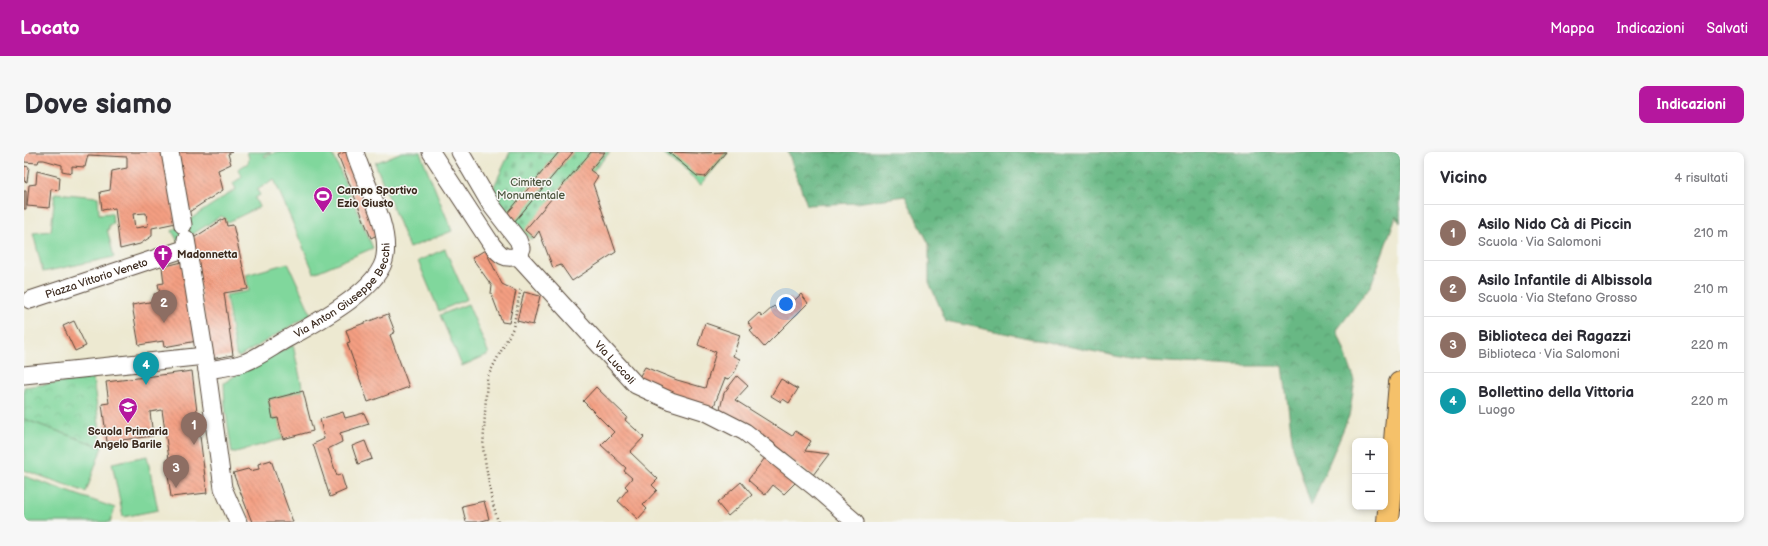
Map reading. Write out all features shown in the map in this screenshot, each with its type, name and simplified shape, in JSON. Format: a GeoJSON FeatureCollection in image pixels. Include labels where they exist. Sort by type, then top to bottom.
{"type":"FeatureCollection","features":[{"type":"Feature","properties":{"kind":"highway"},"geometry":{"type":"LineString","coordinates":[[1388,522],[1400,383]]}},
{"type":"Feature","properties":{"kind":"street"},"geometry":{"type":"LineString","coordinates":[[170,152],[206,363],[223,488],[238,522]]}},
{"type":"Feature","properties":{"kind":"street","name":"Via Anton Giuseppe Becchi"},"geometry":{"type":"LineString","coordinates":[[24,375],[206,363],[225,368],[247,362],[352,299],[373,280],[385,258],[386,243],[379,215],[355,152]]}},
{"type":"Feature","properties":{"kind":"street"},"geometry":{"type":"LineString","coordinates":[[431,152],[498,252],[503,257],[510,258],[518,256],[521,248],[518,240],[491,205],[460,152]]}},
{"type":"Feature","properties":{"kind":"street","name":"Piazza Vittorio Veneto"},"geometry":{"type":"LineString","coordinates":[[30,300],[185,237]]}},
{"type":"Feature","properties":{"kind":"street","name":"Via Luccoli"},"geometry":{"type":"LineString","coordinates":[[518,256],[636,385],[671,401],[706,412],[745,432],[816,488],[855,522]]}},
{"type":"Feature","properties":{"kind":"path"},"geometry":{"type":"LineString","coordinates":[[498,522],[490,496],[483,448],[487,378],[513,328],[522,284],[533,272]]}},
{"type":"Feature","properties":{"kind":"green space","name":"Campo Sportivo Ezio Giusto"},"geometry":{"type":"Polygon","coordinates":[[[247,152],[271,152],[264,155],[265,157],[276,152],[332,152],[373,248],[314,273],[274,179],[257,190],[260,195],[255,198],[259,207],[226,223],[225,218],[221,216],[179,243],[172,231],[236,189],[233,183],[242,177],[238,169],[248,163],[249,158],[247,152]]]}},
{"type":"Feature","properties":{"kind":"green space"},"geometry":{"type":"Polygon","coordinates":[[[402,152],[420,152],[452,231],[409,248],[375,163],[402,152]]]}},
{"type":"Feature","properties":{"kind":"green space","name":"Cimitero Monumentale"},"geometry":{"type":"Polygon","coordinates":[[[510,152],[610,152],[532,240],[504,218],[491,193],[510,152]]]}},
{"type":"Feature","properties":{"kind":"green space"},"geometry":{"type":"Polygon","coordinates":[[[661,152],[728,152],[701,185],[661,152]]]}},
{"type":"Feature","properties":{"kind":"green space"},"geometry":{"type":"Polygon","coordinates":[[[788,152],[1400,152],[1400,223],[1396,216],[1371,285],[1337,330],[1355,381],[1349,416],[1311,506],[1293,447],[1283,366],[1234,366],[1135,360],[946,321],[929,282],[929,244],[905,196],[856,203],[807,205],[788,152]]]}},
{"type":"Feature","properties":{"kind":"green space"},"geometry":{"type":"Polygon","coordinates":[[[55,193],[98,197],[99,214],[112,213],[113,224],[109,225],[109,229],[107,229],[114,257],[43,272],[33,233],[51,231],[55,193]]]}},
{"type":"Feature","properties":{"kind":"green space"},"geometry":{"type":"Polygon","coordinates":[[[445,249],[467,299],[439,311],[418,261],[445,249]]]}},
{"type":"Feature","properties":{"kind":"green space"},"geometry":{"type":"Polygon","coordinates":[[[288,263],[311,314],[239,357],[236,355],[226,295],[249,291],[246,275],[288,263]]]}},
{"type":"Feature","properties":{"kind":"green space"},"geometry":{"type":"Polygon","coordinates":[[[468,304],[489,354],[462,366],[440,315],[468,304]]]}},
{"type":"Feature","properties":{"kind":"green space"},"geometry":{"type":"Polygon","coordinates":[[[293,345],[303,391],[269,400],[273,419],[278,418],[283,439],[232,453],[225,406],[224,383],[242,371],[293,345]]]}},
{"type":"Feature","properties":{"kind":"green space"},"geometry":{"type":"Polygon","coordinates":[[[93,378],[102,447],[24,419],[24,387],[93,378]]]}},
{"type":"Feature","properties":{"kind":"green space"},"geometry":{"type":"Polygon","coordinates":[[[24,419],[102,447],[86,492],[24,470],[24,419]]]}},
{"type":"Feature","properties":{"kind":"green space"},"geometry":{"type":"Polygon","coordinates":[[[147,456],[158,510],[123,517],[112,463],[147,456]]]}},
{"type":"Feature","properties":{"kind":"green space"},"geometry":{"type":"Polygon","coordinates":[[[24,476],[115,508],[110,522],[24,522],[24,476]]]}},
{"type":"Feature","properties":{"kind":"building"},"geometry":{"type":"Polygon","coordinates":[[[24,152],[164,152],[176,223],[152,228],[152,236],[140,244],[120,249],[115,208],[102,210],[100,192],[110,190],[112,171],[127,168],[127,157],[88,155],[85,167],[72,166],[72,173],[62,171],[62,165],[44,160],[39,160],[38,163],[24,162],[24,152]],[[146,213],[133,214],[135,228],[148,226],[146,213]]]}},
{"type":"Feature","properties":{"kind":"building"},"geometry":{"type":"Polygon","coordinates":[[[176,152],[232,152],[228,154],[231,164],[218,170],[223,190],[189,212],[176,152]]]}},
{"type":"Feature","properties":{"kind":"building"},"geometry":{"type":"Polygon","coordinates":[[[345,152],[350,152],[377,235],[371,238],[338,155],[345,152]]]}},
{"type":"Feature","properties":{"kind":"building"},"geometry":{"type":"Polygon","coordinates":[[[559,152],[573,152],[515,221],[506,215],[559,152]]]}},
{"type":"Feature","properties":{"kind":"building"},"geometry":{"type":"Polygon","coordinates":[[[591,152],[605,152],[590,170],[598,176],[593,184],[616,252],[572,281],[561,265],[553,268],[539,231],[534,238],[525,230],[591,152]]]}},
{"type":"Feature","properties":{"kind":"building"},"geometry":{"type":"Polygon","coordinates":[[[668,152],[726,152],[705,177],[697,176],[668,152]]]}},
{"type":"Feature","properties":{"kind":"building"},"geometry":{"type":"Polygon","coordinates":[[[24,166],[29,167],[27,182],[24,181],[24,166]]]}},
{"type":"Feature","properties":{"kind":"building"},"geometry":{"type":"Polygon","coordinates":[[[37,171],[60,177],[59,190],[51,189],[49,208],[27,206],[29,185],[36,184],[37,171]]]}},
{"type":"Feature","properties":{"kind":"building"},"geometry":{"type":"Polygon","coordinates":[[[24,191],[26,191],[26,209],[24,209],[24,191]]]}},
{"type":"Feature","properties":{"kind":"building"},"geometry":{"type":"Polygon","coordinates":[[[225,218],[227,226],[233,225],[248,289],[224,293],[233,355],[211,359],[192,239],[225,218]]]}},
{"type":"Feature","properties":{"kind":"building"},"geometry":{"type":"Polygon","coordinates":[[[485,250],[502,284],[516,291],[509,323],[502,322],[491,293],[492,286],[472,258],[485,250]]]}},
{"type":"Feature","properties":{"kind":"building"},"geometry":{"type":"Polygon","coordinates":[[[182,262],[197,341],[164,347],[163,341],[139,345],[132,305],[155,301],[154,294],[160,294],[158,284],[164,283],[162,267],[182,262]]]}},
{"type":"Feature","properties":{"kind":"building"},"geometry":{"type":"Polygon","coordinates":[[[524,292],[540,296],[533,325],[517,321],[524,292]]]}},
{"type":"Feature","properties":{"kind":"building"},"geometry":{"type":"Polygon","coordinates":[[[801,294],[808,303],[764,347],[750,331],[753,329],[748,323],[759,313],[762,317],[774,306],[777,309],[790,298],[794,301],[801,294]]]}},
{"type":"Feature","properties":{"kind":"building"},"geometry":{"type":"Polygon","coordinates":[[[388,314],[395,332],[390,335],[409,387],[368,402],[347,343],[350,342],[346,330],[388,314]]]}},
{"type":"Feature","properties":{"kind":"building"},"geometry":{"type":"Polygon","coordinates":[[[74,321],[86,346],[75,351],[63,326],[74,321]]]}},
{"type":"Feature","properties":{"kind":"building"},"geometry":{"type":"Polygon","coordinates":[[[705,323],[740,335],[733,356],[740,359],[735,372],[729,379],[725,378],[712,411],[638,379],[645,367],[677,380],[705,388],[716,352],[698,345],[705,323]]]}},
{"type":"Feature","properties":{"kind":"building","name":"Scuola Primaria Angelo Barile"},"geometry":{"type":"Polygon","coordinates":[[[192,371],[207,493],[171,497],[166,460],[169,459],[162,410],[150,412],[153,436],[107,442],[102,404],[109,403],[106,382],[192,371]]]}},
{"type":"Feature","properties":{"kind":"building"},"geometry":{"type":"Polygon","coordinates":[[[737,376],[748,386],[735,400],[792,436],[795,431],[811,441],[805,451],[829,454],[813,475],[719,413],[724,393],[737,376]]]}},
{"type":"Feature","properties":{"kind":"building"},"geometry":{"type":"Polygon","coordinates":[[[781,379],[798,389],[789,403],[783,399],[781,402],[771,396],[781,379]]]}},
{"type":"Feature","properties":{"kind":"building"},"geometry":{"type":"Polygon","coordinates":[[[596,387],[627,417],[625,420],[644,437],[630,452],[658,479],[652,485],[657,490],[643,505],[647,509],[638,519],[618,501],[628,489],[625,486],[632,478],[624,471],[626,468],[601,445],[614,432],[583,401],[596,387]]]}},
{"type":"Feature","properties":{"kind":"building"},"geometry":{"type":"Polygon","coordinates":[[[303,391],[313,431],[283,439],[278,418],[273,419],[269,400],[303,391]]]}},
{"type":"Feature","properties":{"kind":"building"},"geometry":{"type":"Polygon","coordinates":[[[343,412],[345,418],[364,413],[369,424],[340,433],[342,442],[328,449],[337,476],[341,474],[346,490],[330,497],[313,444],[324,439],[320,419],[343,412]]]}},
{"type":"Feature","properties":{"kind":"building"},"geometry":{"type":"Polygon","coordinates":[[[365,441],[372,459],[358,464],[352,446],[365,441]]]}},
{"type":"Feature","properties":{"kind":"building"},"geometry":{"type":"Polygon","coordinates":[[[768,454],[798,480],[784,494],[773,485],[765,495],[748,480],[768,454]]]}},
{"type":"Feature","properties":{"kind":"building"},"geometry":{"type":"Polygon","coordinates":[[[271,460],[293,522],[252,522],[233,473],[248,469],[250,471],[259,469],[258,464],[271,460]]]}},
{"type":"Feature","properties":{"kind":"building"},"geometry":{"type":"Polygon","coordinates":[[[741,482],[752,495],[728,516],[717,503],[741,482]]]}},
{"type":"Feature","properties":{"kind":"building"},"geometry":{"type":"Polygon","coordinates":[[[484,501],[489,519],[478,522],[466,522],[462,506],[484,501]]]}},
{"type":"Feature","properties":{"kind":"place","name":"Campo Sportivo Ezio Giusto"},"geometry":{"type":"Point","coordinates":[323,213]}},
{"type":"Feature","properties":{"kind":"place","name":"Madonnetta"},"geometry":{"type":"Point","coordinates":[163,271]}},
{"type":"Feature","properties":{"kind":"place","name":"Asilo Infantile di Albissola"},"geometry":{"type":"Point","coordinates":[164,323]}},
{"type":"Feature","properties":{"kind":"place","name":"Bollettino della Vittoria"},"geometry":{"type":"Point","coordinates":[146,385]}},
{"type":"Feature","properties":{"kind":"place","name":"Scuola Primaria Angelo Barile"},"geometry":{"type":"Point","coordinates":[128,424]}},
{"type":"Feature","properties":{"kind":"place","name":"Asilo Nido Cà di Piccin"},"geometry":{"type":"Point","coordinates":[194,445]}},
{"type":"Feature","properties":{"kind":"place","name":"Biblioteca dei Ragazzi"},"geometry":{"type":"Point","coordinates":[176,488]}}]}
